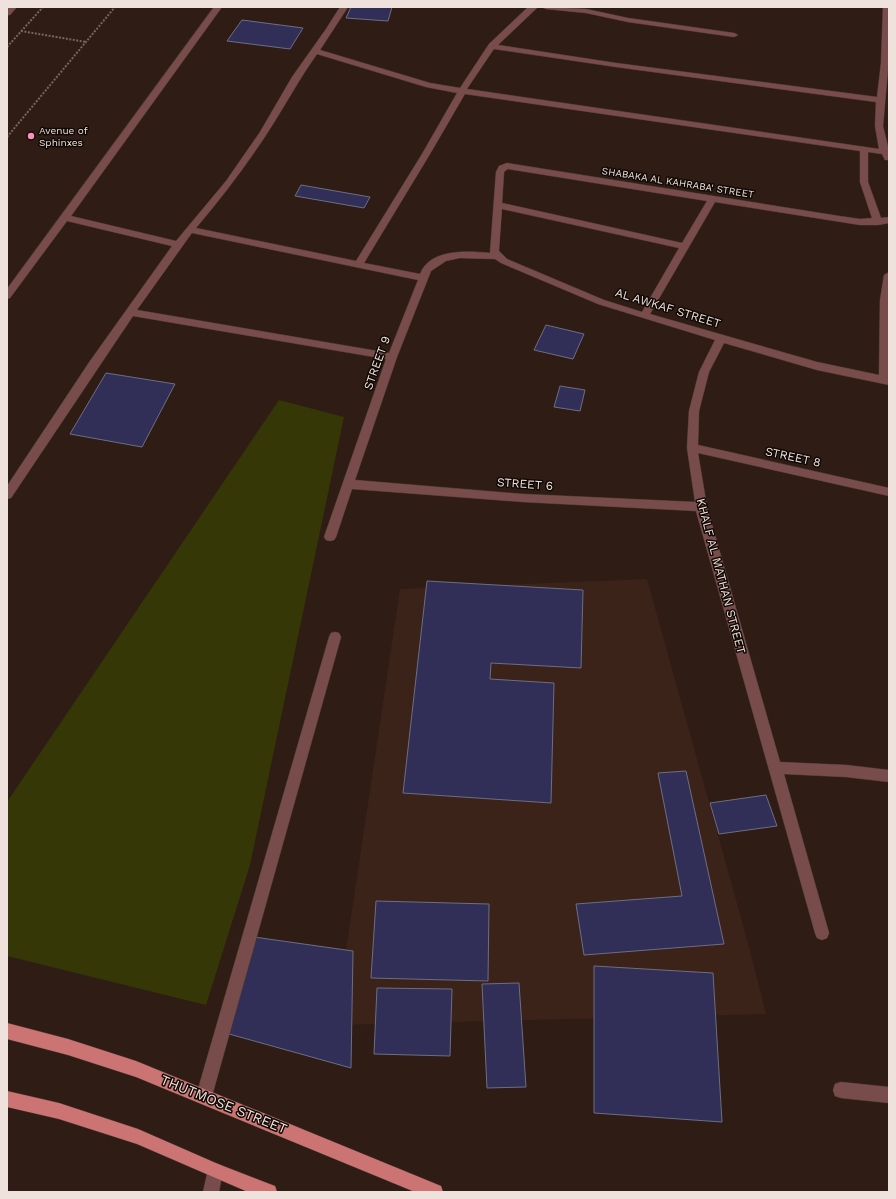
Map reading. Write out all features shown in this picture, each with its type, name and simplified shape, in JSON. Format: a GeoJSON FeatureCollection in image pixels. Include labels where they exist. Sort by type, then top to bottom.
{"type":"FeatureCollection","features":[{"type":"Feature","properties":{"kind":"main road","name":"THUTMOSE STREET"},"geometry":{"type":"LineString","coordinates":[[7,1031],[68,1047],[136,1069],[435,1192]]}},
{"type":"Feature","properties":{"kind":"main road"},"geometry":{"type":"LineString","coordinates":[[7,1099],[59,1111],[138,1137],[215,1171],[269,1192]]}},
{"type":"Feature","properties":{"kind":"street"},"geometry":{"type":"LineString","coordinates":[[7,13],[13,7]]}},
{"type":"Feature","properties":{"kind":"street"},"geometry":{"type":"LineString","coordinates":[[7,296],[218,7]]}},
{"type":"Feature","properties":{"kind":"street"},"geometry":{"type":"LineString","coordinates":[[7,495],[130,312],[178,244],[229,183],[264,132],[296,77],[344,7]]}},
{"type":"Feature","properties":{"kind":"street"},"geometry":{"type":"LineString","coordinates":[[358,265],[426,154],[462,91],[492,46],[531,8],[534,7]]}},
{"type":"Feature","properties":{"kind":"street"},"geometry":{"type":"LineString","coordinates":[[546,7],[588,9],[628,20],[734,35]]}},
{"type":"Feature","properties":{"kind":"street"},"geometry":{"type":"LineString","coordinates":[[887,7],[884,72],[878,123],[879,137],[887,155]]}},
{"type":"Feature","properties":{"kind":"street"},"geometry":{"type":"LineString","coordinates":[[492,46],[616,65],[880,100]]}},
{"type":"Feature","properties":{"kind":"street"},"geometry":{"type":"LineString","coordinates":[[315,51],[430,85],[462,91],[864,149],[887,155]]}},
{"type":"Feature","properties":{"kind":"street"},"geometry":{"type":"LineString","coordinates":[[864,149],[864,182],[878,222]]}},
{"type":"Feature","properties":{"kind":"street","name":"SHABAKA AL KAHRABA' STREET"},"geometry":{"type":"LineString","coordinates":[[497,205],[500,172],[502,168],[507,166],[839,219],[878,222],[889,220]]}},
{"type":"Feature","properties":{"kind":"street"},"geometry":{"type":"LineString","coordinates":[[644,316],[712,199]]}},
{"type":"Feature","properties":{"kind":"street"},"geometry":{"type":"LineString","coordinates":[[497,256],[494,251],[497,205],[684,246]]}},
{"type":"Feature","properties":{"kind":"street"},"geometry":{"type":"LineString","coordinates":[[65,218],[178,244]]}},
{"type":"Feature","properties":{"kind":"street"},"geometry":{"type":"LineString","coordinates":[[190,230],[423,278]]}},
{"type":"Feature","properties":{"kind":"street","name":"STREET 9"},"geometry":{"type":"LineString","coordinates":[[330,537],[392,357],[427,269],[435,261],[447,256],[497,256]]}},
{"type":"Feature","properties":{"kind":"street","name":"AL AWKAF STREET"},"geometry":{"type":"LineString","coordinates":[[497,256],[504,262],[601,302],[644,316],[817,366],[886,381]]}},
{"type":"Feature","properties":{"kind":"street"},"geometry":{"type":"LineString","coordinates":[[886,381],[886,300],[889,275]]}},
{"type":"Feature","properties":{"kind":"street"},"geometry":{"type":"LineString","coordinates":[[130,312],[392,357]]}},
{"type":"Feature","properties":{"kind":"street","name":"KHALF AL MATHAN STREET"},"geometry":{"type":"LineString","coordinates":[[721,338],[704,372],[694,411],[692,448],[701,507],[822,933]]}},
{"type":"Feature","properties":{"kind":"street","name":"STREET 8"},"geometry":{"type":"LineString","coordinates":[[692,448],[889,492]]}},
{"type":"Feature","properties":{"kind":"street","name":"STREET 6"},"geometry":{"type":"LineString","coordinates":[[348,484],[523,498],[701,507]]}},
{"type":"Feature","properties":{"kind":"street"},"geometry":{"type":"LineString","coordinates":[[204,1096],[335,637]]}},
{"type":"Feature","properties":{"kind":"street"},"geometry":{"type":"LineString","coordinates":[[774,768],[821,769],[889,776]]}},
{"type":"Feature","properties":{"kind":"street"},"geometry":{"type":"LineString","coordinates":[[840,1090],[889,1095]]}},
{"type":"Feature","properties":{"kind":"street"},"geometry":{"type":"LineString","coordinates":[[211,1192],[215,1171]]}},
{"type":"Feature","properties":{"kind":"path"},"geometry":{"type":"LineString","coordinates":[[7,47],[43,7]]}},
{"type":"Feature","properties":{"kind":"path"},"geometry":{"type":"LineString","coordinates":[[7,137],[115,7]]}},
{"type":"Feature","properties":{"kind":"path"},"geometry":{"type":"LineString","coordinates":[[21,32],[86,42]]}},
{"type":"Feature","properties":{"kind":"shaded area"},"geometry":{"type":"Polygon","coordinates":[[[279,400],[344,417],[250,865],[206,1005],[7,956],[7,802],[279,400]]]}},
{"type":"Feature","properties":{"kind":"shaded area"},"geometry":{"type":"Polygon","coordinates":[[[647,579],[746,936],[766,1014],[335,1025],[400,589],[647,579]]]}},
{"type":"Feature","properties":{"kind":"building"},"geometry":{"type":"Polygon","coordinates":[[[351,7],[392,7],[388,21],[346,18],[351,7]]]}},
{"type":"Feature","properties":{"kind":"building"},"geometry":{"type":"Polygon","coordinates":[[[242,20],[303,28],[290,49],[227,41],[242,20]]]}},
{"type":"Feature","properties":{"kind":"building"},"geometry":{"type":"Polygon","coordinates":[[[301,185],[370,197],[364,208],[295,196],[301,185]]]}},
{"type":"Feature","properties":{"kind":"building"},"geometry":{"type":"Polygon","coordinates":[[[546,325],[584,334],[573,359],[534,350],[546,325]]]}},
{"type":"Feature","properties":{"kind":"building"},"geometry":{"type":"Polygon","coordinates":[[[106,373],[175,384],[142,447],[70,434],[106,373]]]}},
{"type":"Feature","properties":{"kind":"building"},"geometry":{"type":"Polygon","coordinates":[[[560,386],[585,390],[580,411],[554,407],[560,386]]]}},
{"type":"Feature","properties":{"kind":"building"},"geometry":{"type":"Polygon","coordinates":[[[427,581],[583,590],[581,668],[491,663],[490,679],[554,683],[551,803],[403,793],[427,581]]]}},
{"type":"Feature","properties":{"kind":"building"},"geometry":{"type":"Polygon","coordinates":[[[686,771],[724,944],[584,955],[576,904],[682,896],[658,773],[686,771]]]}},
{"type":"Feature","properties":{"kind":"building"},"geometry":{"type":"Polygon","coordinates":[[[766,795],[777,826],[719,834],[710,803],[766,795]]]}},
{"type":"Feature","properties":{"kind":"building"},"geometry":{"type":"Polygon","coordinates":[[[376,901],[489,904],[488,981],[371,978],[376,901]]]}},
{"type":"Feature","properties":{"kind":"building"},"geometry":{"type":"Polygon","coordinates":[[[254,937],[353,951],[351,1068],[229,1034],[254,937]]]}},
{"type":"Feature","properties":{"kind":"building"},"geometry":{"type":"Polygon","coordinates":[[[594,966],[713,973],[722,1122],[594,1113],[594,966]]]}},
{"type":"Feature","properties":{"kind":"building"},"geometry":{"type":"Polygon","coordinates":[[[519,983],[526,1087],[487,1088],[482,984],[519,983]]]}},
{"type":"Feature","properties":{"kind":"building"},"geometry":{"type":"Polygon","coordinates":[[[377,988],[452,989],[450,1056],[374,1054],[377,988]]]}},
{"type":"Feature","properties":{"kind":"place","name":"Avenue of Sphinxes"},"geometry":{"type":"Point","coordinates":[31,136]}}]}
